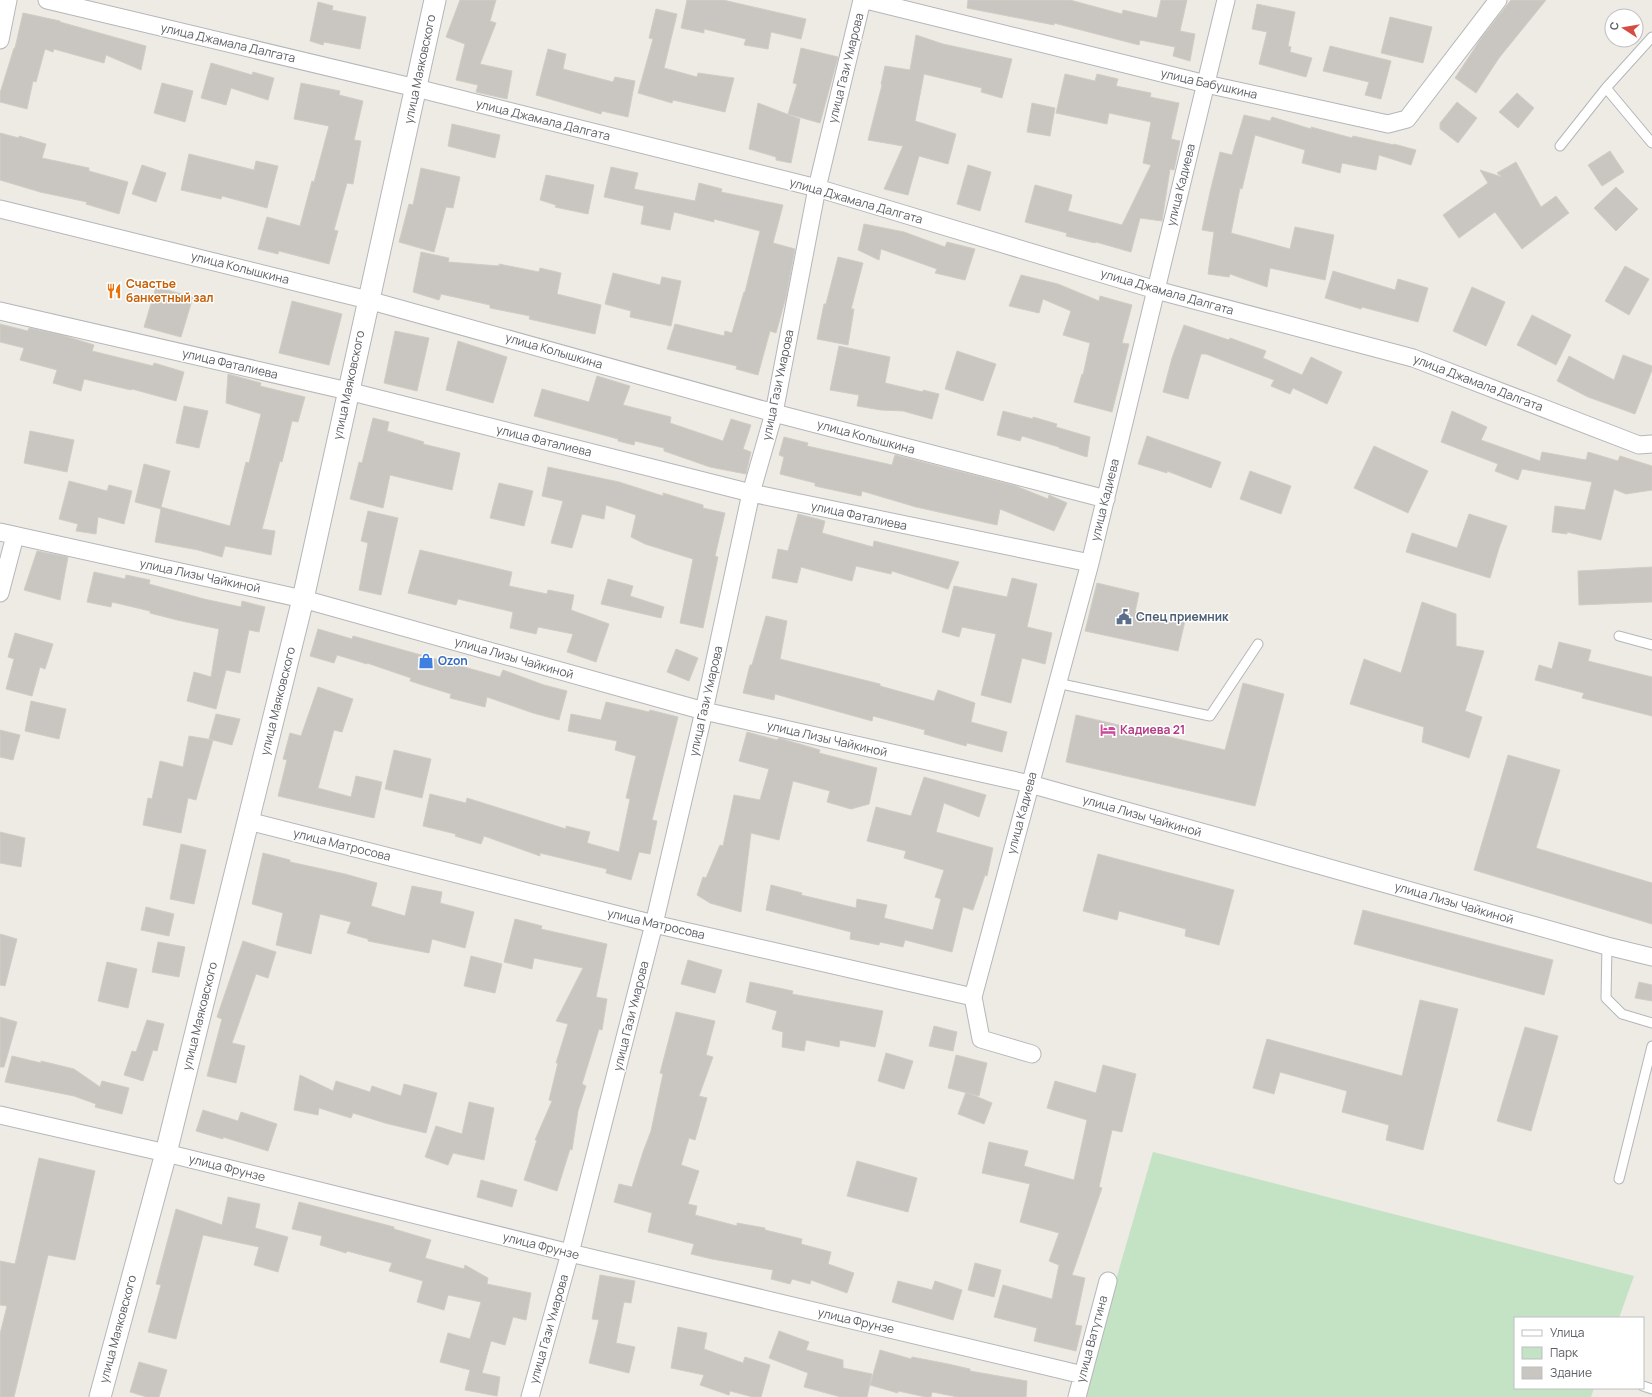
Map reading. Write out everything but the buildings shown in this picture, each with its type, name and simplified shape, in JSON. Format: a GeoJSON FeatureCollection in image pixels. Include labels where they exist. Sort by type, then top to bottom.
{"type":"FeatureCollection","features":[{"type":"Feature","properties":{"kind":"street"},"geometry":{"type":"LineString","coordinates":[[0,40],[8,0]]}},
{"type":"Feature","properties":{"kind":"street","name":"улица Джамала Далгата"},"geometry":{"type":"LineString","coordinates":[[47,0],[416,88],[817,188],[1156,290],[1413,358],[1639,445],[1652,444]]}},
{"type":"Feature","properties":{"kind":"street","name":"улица Маяковского"},"geometry":{"type":"LineString","coordinates":[[100,1397],[166,1153],[303,599],[435,0]]}},
{"type":"Feature","properties":{"kind":"street","name":"улица Гази Умарова"},"geometry":{"type":"LineString","coordinates":[[530,1397],[570,1253],[654,924],[704,711],[751,493],[774,413],[817,188],[862,0]]}},
{"type":"Feature","properties":{"kind":"street","name":"улица Бабушкина"},"geometry":{"type":"LineString","coordinates":[[866,0],[1206,84],[1388,124],[1407,119],[1498,0]]}},
{"type":"Feature","properties":{"kind":"street","name":"улица Кадиева"},"geometry":{"type":"LineString","coordinates":[[973,997],[1090,563],[1226,0]]}},
{"type":"Feature","properties":{"kind":"street","name":"улица Колышкина"},"geometry":{"type":"LineString","coordinates":[[0,209],[368,300],[774,413],[1106,499]]}},
{"type":"Feature","properties":{"kind":"street","name":"улица Фаталиева"},"geometry":{"type":"LineString","coordinates":[[0,311],[348,391],[751,493],[1090,563]]}},
{"type":"Feature","properties":{"kind":"street"},"geometry":{"type":"LineString","coordinates":[[0,593],[7,534]]}},
{"type":"Feature","properties":{"kind":"street","name":"улица Лизы Чайкиной"},"geometry":{"type":"LineString","coordinates":[[7,534],[303,599],[704,711],[1030,784],[1607,946],[1652,957]]}},
{"type":"Feature","properties":{"kind":"street","name":"улица Матросова"},"geometry":{"type":"LineString","coordinates":[[248,821],[654,924],[973,997]]}},
{"type":"Feature","properties":{"kind":"street"},"geometry":{"type":"LineString","coordinates":[[973,997],[981,1039],[1032,1054]]}},
{"type":"Feature","properties":{"kind":"street","name":"улица Фрунзе"},"geometry":{"type":"LineString","coordinates":[[0,1115],[166,1153],[570,1253],[1083,1375]]}},
{"type":"Feature","properties":{"kind":"street","name":"улица Ватутина"},"geometry":{"type":"LineString","coordinates":[[1077,1397],[1108,1281]]}},
{"type":"Feature","properties":{"kind":"lane"},"geometry":{"type":"LineString","coordinates":[[1560,146],[1606,88],[1652,37]]}},
{"type":"Feature","properties":{"kind":"lane"},"geometry":{"type":"LineString","coordinates":[[1606,88],[1652,143]]}},
{"type":"Feature","properties":{"kind":"lane"},"geometry":{"type":"LineString","coordinates":[[1619,636],[1652,645]]}},
{"type":"Feature","properties":{"kind":"lane"},"geometry":{"type":"LineString","coordinates":[[1057,683],[1210,716],[1258,644]]}},
{"type":"Feature","properties":{"kind":"lane"},"geometry":{"type":"LineString","coordinates":[[1607,946],[1606,998],[1622,1014],[1652,1023]]}},
{"type":"Feature","properties":{"kind":"lane"},"geometry":{"type":"LineString","coordinates":[[1619,1179],[1652,1046]]}},
{"type":"Feature","properties":{"kind":"green space"},"geometry":{"type":"Polygon","coordinates":[[[1153,1152],[1634,1276],[1619,1317],[1514,1317],[1514,1389],[1594,1389],[1591,1397],[1082,1397],[1153,1152]]]}},
{"type":"Feature","properties":{"kind":"place","name":"Счастье банкетный зал"},"geometry":{"type":"Point","coordinates":[114,291]}},
{"type":"Feature","properties":{"kind":"place","name":"Спец приемник"},"geometry":{"type":"Point","coordinates":[1124,617]}},
{"type":"Feature","properties":{"kind":"place","name":"Ozon"},"geometry":{"type":"Point","coordinates":[426,661]}},
{"type":"Feature","properties":{"kind":"place","name":"Кадиева 21"},"geometry":{"type":"Point","coordinates":[1108,730]}}]}
